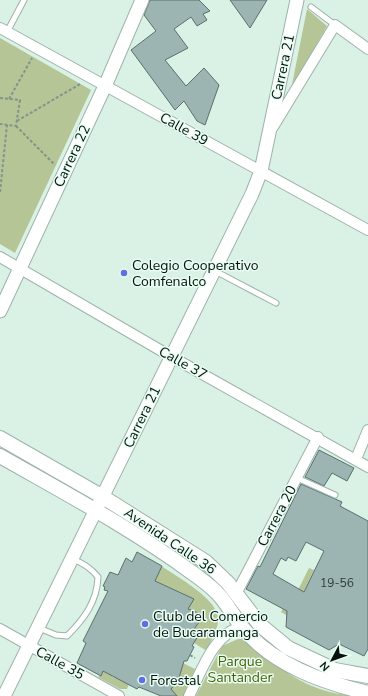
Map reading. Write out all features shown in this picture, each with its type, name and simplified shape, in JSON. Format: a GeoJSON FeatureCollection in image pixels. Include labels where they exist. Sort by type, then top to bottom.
{"type":"FeatureCollection","features":[{"type":"Feature","properties":{"kind":"main road","name":"Avenida Calle 36"},"geometry":{"type":"LineString","coordinates":[[0,438],[103,497],[206,562],[236,594],[260,625],[288,648],[336,670],[368,676]]}},
{"type":"Feature","properties":{"kind":"main road","name":"Avenida Calle 36"},"geometry":{"type":"LineString","coordinates":[[0,456],[96,511],[200,579],[219,595],[242,627],[272,654],[296,668],[326,682],[368,694]]}},
{"type":"Feature","properties":{"kind":"street","name":"Carrera 22"},"geometry":{"type":"LineString","coordinates":[[0,311],[105,86],[142,0]]}},
{"type":"Feature","properties":{"kind":"street","name":"Carrera 21"},"geometry":{"type":"LineString","coordinates":[[4,696],[172,357],[261,172],[296,0]]}},
{"type":"Feature","properties":{"kind":"street","name":"Carrera 21"},"geometry":{"type":"LineString","coordinates":[[269,134],[335,25]]}},
{"type":"Feature","properties":{"kind":"street"},"geometry":{"type":"LineString","coordinates":[[335,25],[368,49]]}},
{"type":"Feature","properties":{"kind":"street","name":"Calle 39"},"geometry":{"type":"LineString","coordinates":[[4,30],[261,172],[367,227]]}},
{"type":"Feature","properties":{"kind":"street","name":"Calle 37"},"geometry":{"type":"LineString","coordinates":[[0,257],[172,357],[368,467]]}},
{"type":"Feature","properties":{"kind":"street"},"geometry":{"type":"LineString","coordinates":[[356,459],[368,430]]}},
{"type":"Feature","properties":{"kind":"street","name":"Carrera 20"},"geometry":{"type":"LineString","coordinates":[[236,594],[318,438]]}},
{"type":"Feature","properties":{"kind":"street"},"geometry":{"type":"LineString","coordinates":[[188,696],[218,643],[229,633],[242,627]]}},
{"type":"Feature","properties":{"kind":"street","name":"Calle 35"},"geometry":{"type":"LineString","coordinates":[[0,630],[119,696]]}},
{"type":"Feature","properties":{"kind":"lane"},"geometry":{"type":"LineString","coordinates":[[4,30],[24,0]]}},
{"type":"Feature","properties":{"kind":"lane"},"geometry":{"type":"LineString","coordinates":[[311,6],[335,25]]}},
{"type":"Feature","properties":{"kind":"lane"},"geometry":{"type":"LineString","coordinates":[[214,271],[276,303]]}},
{"type":"Feature","properties":{"kind":"lane"},"geometry":{"type":"LineString","coordinates":[[297,478],[335,495]]}},
{"type":"Feature","properties":{"kind":"lane"},"geometry":{"type":"LineString","coordinates":[[38,628],[56,635],[67,636],[87,613],[97,591],[98,577],[91,568],[72,559]]}},
{"type":"Feature","properties":{"kind":"path"},"geometry":{"type":"LineString","coordinates":[[9,99],[38,49]]}},
{"type":"Feature","properties":{"kind":"path"},"geometry":{"type":"LineString","coordinates":[[17,120],[90,77]]}},
{"type":"Feature","properties":{"kind":"path"},"geometry":{"type":"LineString","coordinates":[[0,98],[20,100],[16,126]]}},
{"type":"Feature","properties":{"kind":"path"},"geometry":{"type":"LineString","coordinates":[[0,124],[16,126],[64,174]]}},
{"type":"Feature","properties":{"kind":"path"},"geometry":{"type":"LineString","coordinates":[[0,192],[7,125]]}},
{"type":"Feature","properties":{"kind":"green space"},"geometry":{"type":"Polygon","coordinates":[[[307,9],[327,26],[291,90],[307,9]]]}},
{"type":"Feature","properties":{"kind":"green space"},"geometry":{"type":"Polygon","coordinates":[[[0,38],[91,90],[15,253],[0,244],[0,38]]]}},
{"type":"Feature","properties":{"kind":"green space"},"geometry":{"type":"Polygon","coordinates":[[[160,565],[196,589],[213,605],[217,614],[218,622],[207,651],[194,643],[192,632],[203,616],[201,613],[188,609],[193,599],[151,579],[160,565]]]}},
{"type":"Feature","properties":{"kind":"green space"},"geometry":{"type":"Polygon","coordinates":[[[309,568],[314,570],[291,618],[281,612],[292,592],[296,594],[309,568]]]}},
{"type":"Feature","properties":{"kind":"green space","name":"Parque Santander"},"geometry":{"type":"Polygon","coordinates":[[[238,639],[245,639],[284,671],[295,678],[330,692],[351,696],[196,696],[222,646],[238,639]]]}},
{"type":"Feature","properties":{"kind":"green space"},"geometry":{"type":"Polygon","coordinates":[[[183,663],[195,669],[184,696],[175,696],[171,689],[177,681],[183,663]]]}},
{"type":"Feature","properties":{"kind":"green space"},"geometry":{"type":"Polygon","coordinates":[[[101,668],[113,674],[112,676],[114,678],[115,676],[129,684],[127,689],[120,689],[98,677],[102,674],[101,668]]]}},
{"type":"Feature","properties":{"kind":"building"},"geometry":{"type":"Polygon","coordinates":[[[150,0],[199,0],[210,11],[203,14],[207,20],[197,26],[191,17],[174,29],[188,48],[165,60],[186,86],[204,68],[219,85],[205,125],[197,121],[184,101],[175,110],[131,50],[156,31],[144,15],[150,0]]]}},
{"type":"Feature","properties":{"kind":"building"},"geometry":{"type":"Polygon","coordinates":[[[230,0],[267,0],[250,28],[230,0]]]}},
{"type":"Feature","properties":{"kind":"building"},"geometry":{"type":"Polygon","coordinates":[[[319,450],[354,468],[347,481],[332,473],[324,486],[305,477],[319,450]]]}},
{"type":"Feature","properties":{"kind":"building"},"geometry":{"type":"Polygon","coordinates":[[[301,484],[342,502],[340,506],[368,521],[368,649],[364,656],[339,644],[329,650],[286,627],[287,611],[246,589],[258,566],[260,567],[301,484]],[[306,542],[296,561],[288,557],[286,561],[281,558],[273,574],[304,592],[324,551],[306,542]]]}},
{"type":"Feature","properties":{"kind":"building","name":"Club del Comercio de Bucaramanga"},"geometry":{"type":"Polygon","coordinates":[[[137,552],[162,566],[155,581],[194,599],[188,609],[204,615],[192,632],[198,636],[192,646],[194,647],[187,661],[184,661],[178,681],[171,689],[177,696],[161,696],[139,687],[137,689],[103,671],[101,676],[77,663],[86,643],[83,641],[108,591],[104,590],[105,587],[103,586],[110,572],[118,575],[126,558],[132,562],[137,552]]]}},
{"type":"Feature","properties":{"kind":"place","name":"Colegio Cooperativo Comfenalco"},"geometry":{"type":"Point","coordinates":[124,273]}},
{"type":"Feature","properties":{"kind":"place","name":"Club del Comercio de Bucaramanga"},"geometry":{"type":"Point","coordinates":[145,624]}},
{"type":"Feature","properties":{"kind":"place","name":"Forestal"},"geometry":{"type":"Point","coordinates":[142,680]}}]}
